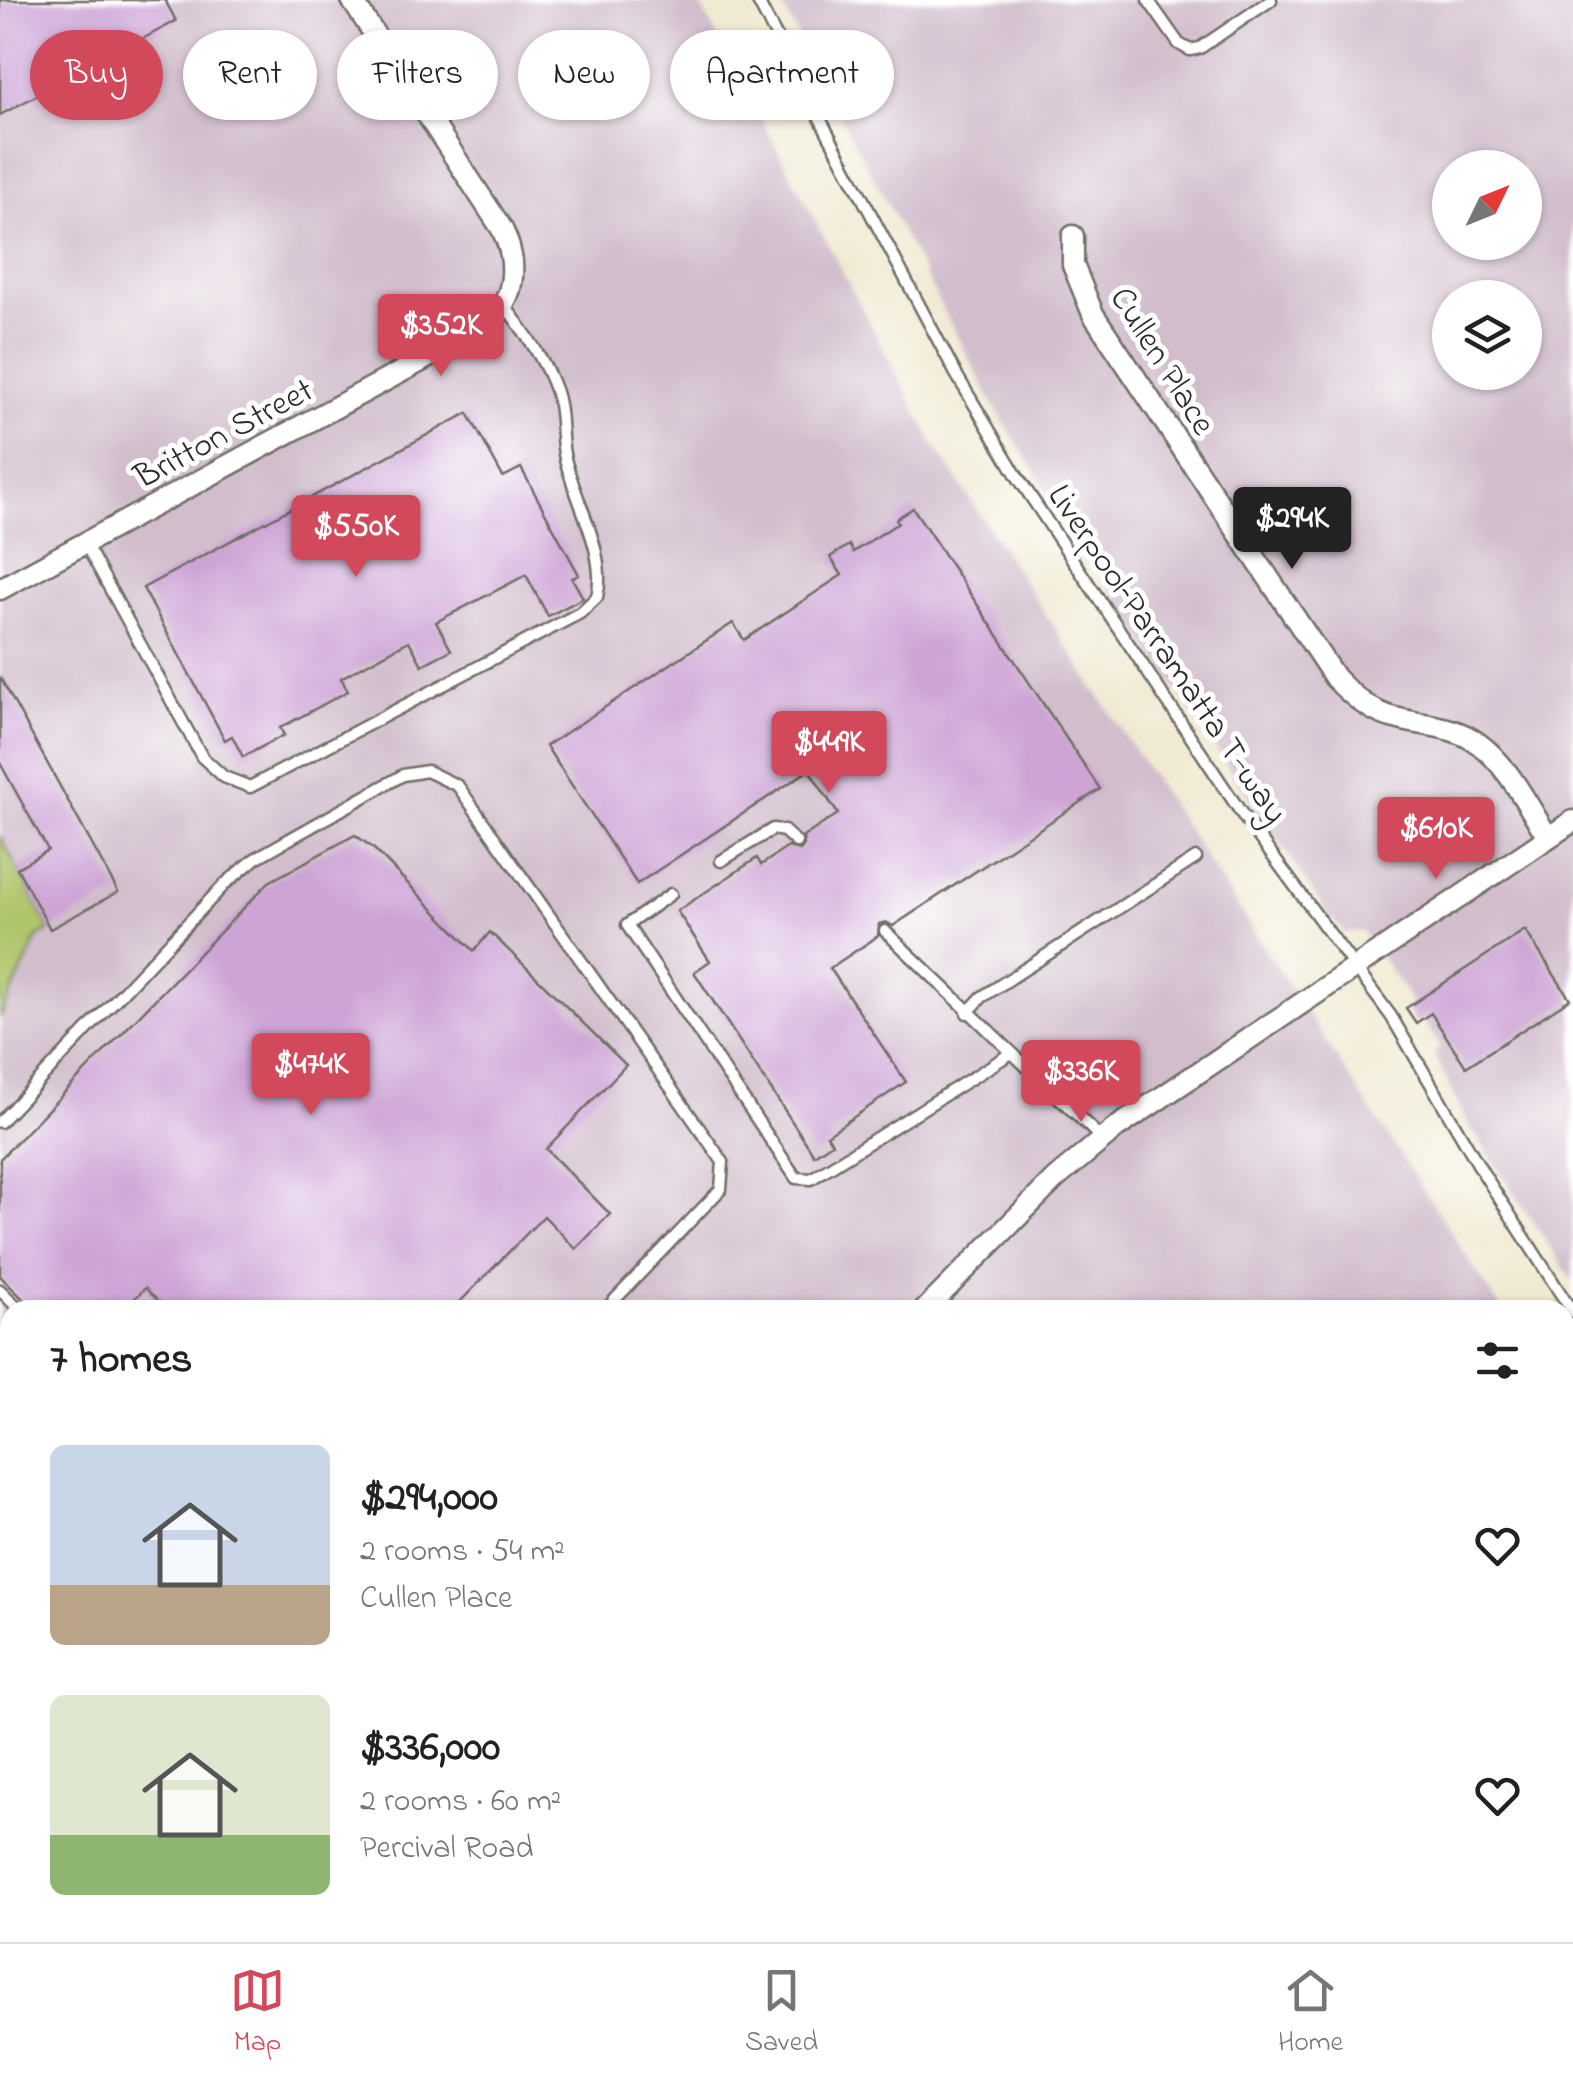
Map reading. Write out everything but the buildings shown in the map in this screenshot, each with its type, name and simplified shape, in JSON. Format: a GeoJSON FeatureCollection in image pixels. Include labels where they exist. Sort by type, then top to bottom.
{"type":"FeatureCollection","features":[{"type":"Feature","properties":{"kind":"street"},"geometry":{"type":"LineString","coordinates":[[352,0],[502,229],[514,261],[512,292]]}},
{"type":"Feature","properties":{"kind":"street","name":"Cullen Place"},"geometry":{"type":"LineString","coordinates":[[1073,236],[1073,264],[1092,314],[1334,678],[1380,712],[1396,719],[1449,728],[1479,743],[1501,768],[1548,838]]}},
{"type":"Feature","properties":{"kind":"street","name":"Britton Street"},"geometry":{"type":"LineString","coordinates":[[0,589],[482,328],[495,318],[512,292]]}},
{"type":"Feature","properties":{"kind":"street"},"geometry":{"type":"LineString","coordinates":[[935,1300],[1055,1179],[1102,1139],[1573,821]]}},
{"type":"Feature","properties":{"kind":"lane","name":"Liverpool–Parramatta T-way"},"geometry":{"type":"LineString","coordinates":[[757,0],[956,374],[1017,476],[1246,820],[1390,1016],[1564,1300]]}},
{"type":"Feature","properties":{"kind":"lane"},"geometry":{"type":"LineString","coordinates":[[1148,0],[1180,44],[1190,50],[1200,48],[1271,0]]}},
{"type":"Feature","properties":{"kind":"lane"},"geometry":{"type":"LineString","coordinates":[[86,543],[202,757],[224,777],[250,787],[580,613],[597,597],[596,554],[564,451],[559,402],[512,292]]}},
{"type":"Feature","properties":{"kind":"lane"},"geometry":{"type":"LineString","coordinates":[[0,1122],[225,884],[256,858],[403,775],[427,772],[458,786],[722,1162],[721,1189],[615,1300]]}},
{"type":"Feature","properties":{"kind":"lane"},"geometry":{"type":"LineString","coordinates":[[721,861],[773,829],[784,831],[796,842]]}},
{"type":"Feature","properties":{"kind":"lane"},"geometry":{"type":"LineString","coordinates":[[967,1013],[982,997],[1196,858]]}},
{"type":"Feature","properties":{"kind":"lane"},"geometry":{"type":"LineString","coordinates":[[671,894],[627,925],[796,1178],[811,1178],[1010,1054]]}},
{"type":"Feature","properties":{"kind":"lane"},"geometry":{"type":"LineString","coordinates":[[885,932],[1102,1139]]}},
{"type":"Feature","properties":{"kind":"shaded area"},"geometry":{"type":"Polygon","coordinates":[[[0,0],[698,0],[714,30],[670,30],[670,120],[762,120],[935,446],[1495,1300],[0,1300],[0,1018],[38,937],[50,928],[0,836],[0,0]]]}},
{"type":"Feature","properties":{"kind":"shaded area"},"geometry":{"type":"Polygon","coordinates":[[[779,0],[1573,0],[1573,1282],[1465,1119],[1434,1053],[1441,1048],[1399,983],[1362,931],[1345,934],[1329,916],[1146,645],[999,415],[843,120],[894,120],[894,30],[795,30],[779,0]]]}},
{"type":"Feature","properties":{"kind":"green space"},"geometry":{"type":"Polygon","coordinates":[[[0,836],[50,930],[38,937],[0,1018],[0,836]]]}}]}
